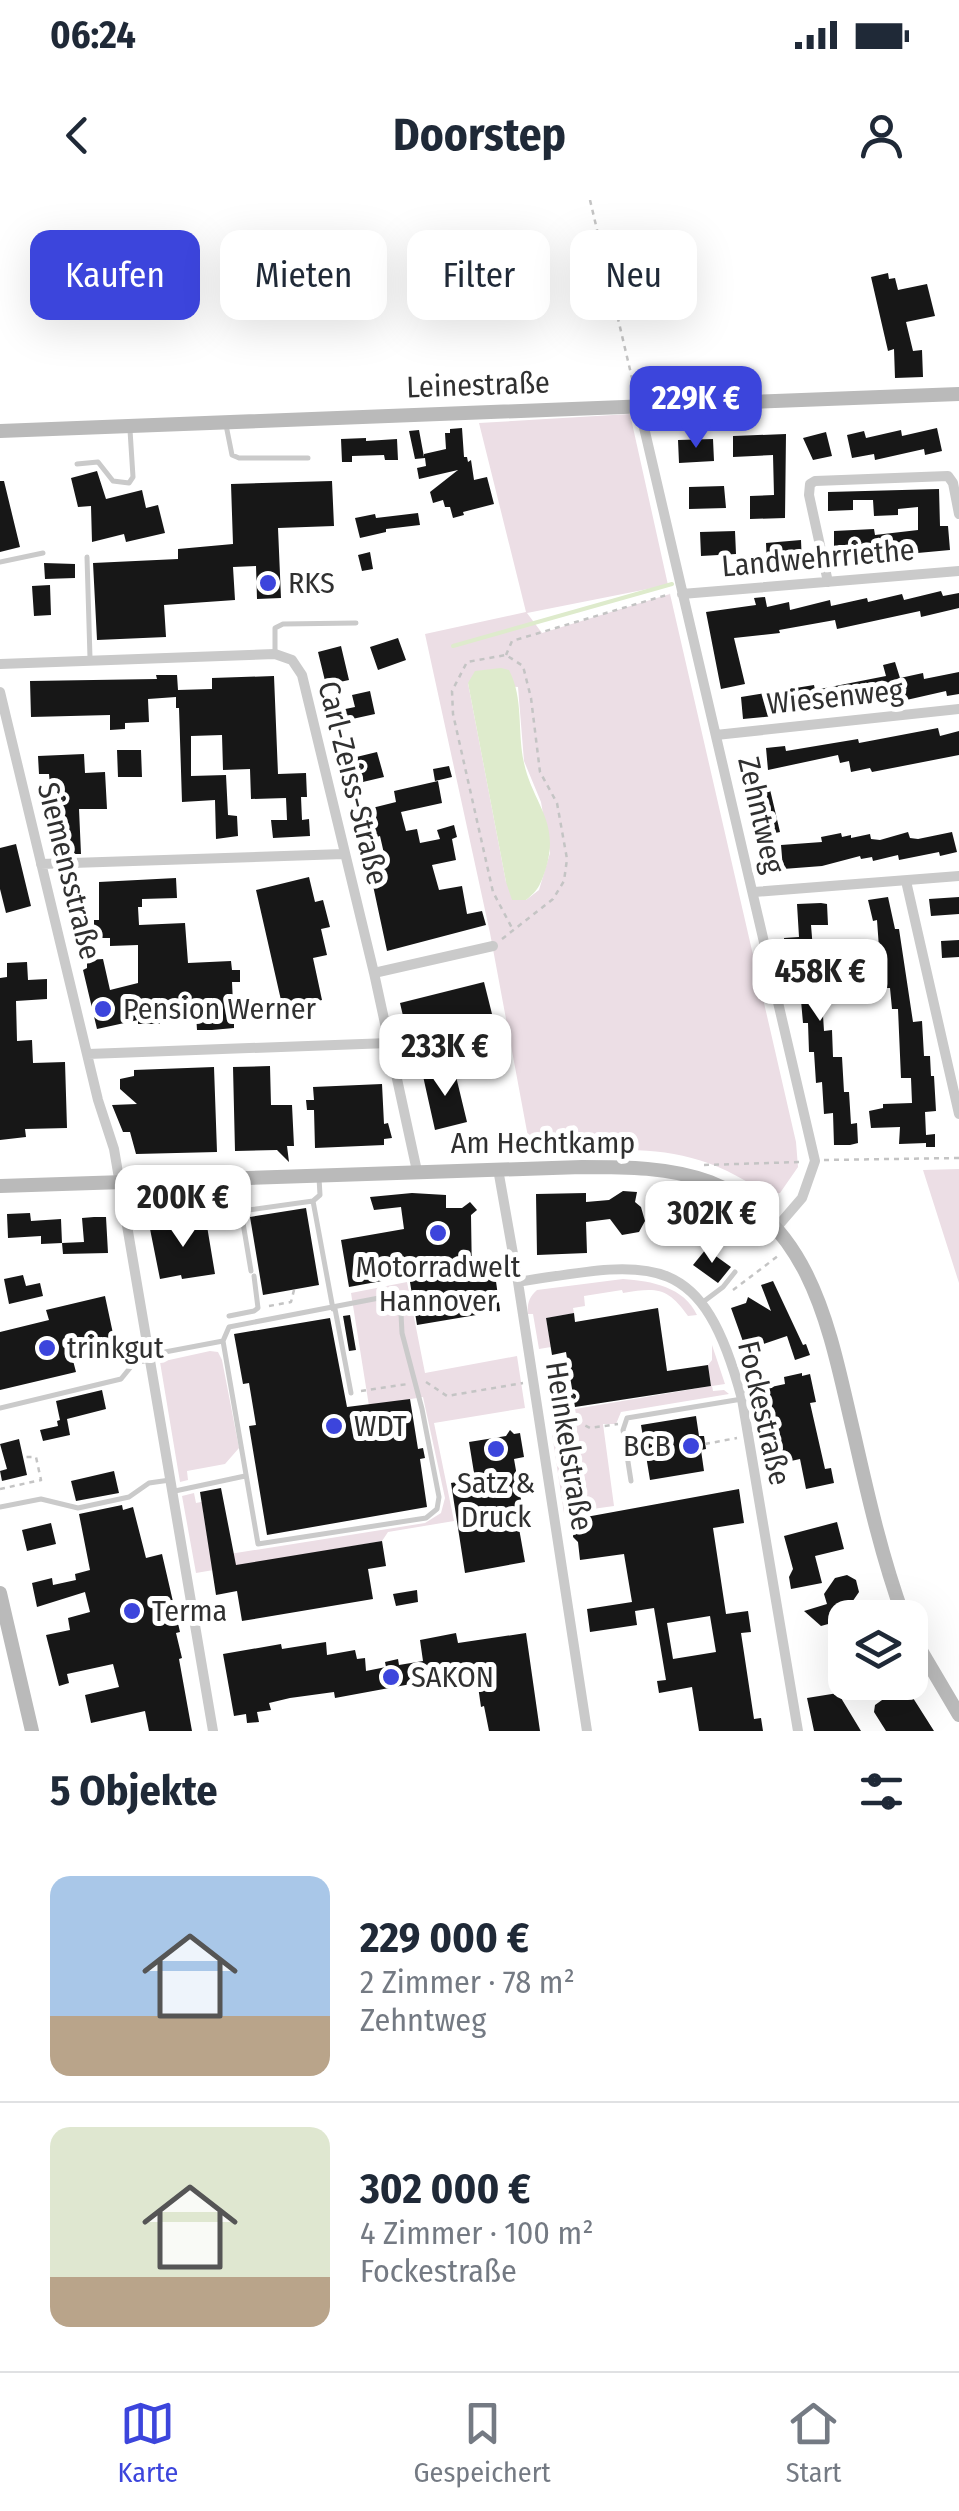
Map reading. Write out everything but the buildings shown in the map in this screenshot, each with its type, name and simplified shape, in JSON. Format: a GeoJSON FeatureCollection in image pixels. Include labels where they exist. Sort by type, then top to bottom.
{"type":"FeatureCollection","features":[{"type":"Feature","properties":{"kind":"street","name":"Leinestraße"},"geometry":{"type":"LineString","coordinates":[[0,431],[959,394]]}},
{"type":"Feature","properties":{"kind":"street","name":"Zehntweg"},"geometry":{"type":"LineString","coordinates":[[639,406],[814,1160]]}},
{"type":"Feature","properties":{"kind":"street"},"geometry":{"type":"LineString","coordinates":[[828,582],[809,495],[810,484],[815,480],[948,476],[959,514]]}},
{"type":"Feature","properties":{"kind":"street","name":"Landwehrriethe"},"geometry":{"type":"LineString","coordinates":[[682,594],[959,571]]}},
{"type":"Feature","properties":{"kind":"street"},"geometry":{"type":"LineString","coordinates":[[0,664],[275,654]]}},
{"type":"Feature","properties":{"kind":"street","name":"Carl-Zeiss-Straße"},"geometry":{"type":"LineString","coordinates":[[275,654],[292,660],[302,675],[417,1172]]}},
{"type":"Feature","properties":{"kind":"street","name":"Siemensstraße"},"geometry":{"type":"LineString","coordinates":[[0,692],[114,1150],[213,1731]]}},
{"type":"Feature","properties":{"kind":"street","name":"Wiesenweg"},"geometry":{"type":"LineString","coordinates":[[716,735],[959,709]]}},
{"type":"Feature","properties":{"kind":"street"},"geometry":{"type":"LineString","coordinates":[[41,864],[344,854]]}},
{"type":"Feature","properties":{"kind":"street"},"geometry":{"type":"LineString","coordinates":[[754,892],[959,876]]}},
{"type":"Feature","properties":{"kind":"street"},"geometry":{"type":"LineString","coordinates":[[906,880],[959,1114]]}},
{"type":"Feature","properties":{"kind":"street"},"geometry":{"type":"LineString","coordinates":[[374,973],[492,946]]}},
{"type":"Feature","properties":{"kind":"street"},"geometry":{"type":"LineString","coordinates":[[88,1054],[389,1043]]}},
{"type":"Feature","properties":{"kind":"street"},"geometry":{"type":"LineString","coordinates":[[777,1227],[802,1198],[814,1160]]}},
{"type":"Feature","properties":{"kind":"street","name":"Am Hechtkamp"},"geometry":{"type":"LineString","coordinates":[[0,1186],[606,1167],[678,1173],[726,1190],[777,1227],[802,1266],[830,1329],[880,1542],[898,1600]]}},
{"type":"Feature","properties":{"kind":"street","name":"Heinkelstraße"},"geometry":{"type":"LineString","coordinates":[[498,1169],[587,1731]]}},
{"type":"Feature","properties":{"kind":"street"},"geometry":{"type":"LineString","coordinates":[[518,1282],[603,1269],[636,1270],[682,1283],[705,1305]]}},
{"type":"Feature","properties":{"kind":"street","name":"Fockestraße"},"geometry":{"type":"LineString","coordinates":[[705,1305],[726,1348],[742,1399],[798,1731]]}},
{"type":"Feature","properties":{"kind":"street"},"geometry":{"type":"LineString","coordinates":[[0,1592],[32,1731]]}},
{"type":"Feature","properties":{"kind":"street"},"geometry":{"type":"LineString","coordinates":[[928,1663],[959,1716]]}},
{"type":"Feature","properties":{"kind":"lane"},"geometry":{"type":"LineString","coordinates":[[226,422],[232,455],[308,458]]}},
{"type":"Feature","properties":{"kind":"lane"},"geometry":{"type":"LineString","coordinates":[[77,464],[98,462],[113,481],[129,484],[133,477],[130,427]]}},
{"type":"Feature","properties":{"kind":"lane"},"geometry":{"type":"LineString","coordinates":[[0,562],[43,552]]}},
{"type":"Feature","properties":{"kind":"lane"},"geometry":{"type":"LineString","coordinates":[[87,557],[90,661]]}},
{"type":"Feature","properties":{"kind":"lane"},"geometry":{"type":"LineString","coordinates":[[275,654],[275,628],[283,624],[356,623]]}},
{"type":"Feature","properties":{"kind":"lane"},"geometry":{"type":"LineString","coordinates":[[229,1316],[258,1308],[241,1211],[314,1201],[320,1194],[319,1175]]}},
{"type":"Feature","properties":{"kind":"lane"},"geometry":{"type":"LineString","coordinates":[[314,1201],[351,1393]]}},
{"type":"Feature","properties":{"kind":"lane"},"geometry":{"type":"LineString","coordinates":[[705,1305],[735,1272]]}},
{"type":"Feature","properties":{"kind":"lane"},"geometry":{"type":"LineString","coordinates":[[384,1298],[396,1303],[402,1314],[439,1497],[438,1510],[433,1515],[258,1544],[223,1341],[229,1327],[334,1309],[384,1298]]}},
{"type":"Feature","properties":{"kind":"lane"},"geometry":{"type":"LineString","coordinates":[[0,1408],[120,1378],[134,1363],[149,1357],[223,1341]]}},
{"type":"Feature","properties":{"kind":"lane"},"geometry":{"type":"LineString","coordinates":[[631,1480],[623,1423],[630,1416],[742,1399]]}},
{"type":"Feature","properties":{"kind":"lane"},"geometry":{"type":"LineString","coordinates":[[0,1507],[41,1500],[78,1508],[129,1496],[148,1484],[174,1487],[245,1476]]}},
{"type":"Feature","properties":{"kind":"path"},"geometry":{"type":"LineString","coordinates":[[590,200],[639,406]]}},
{"type":"Feature","properties":{"kind":"path"},"geometry":{"type":"LineString","coordinates":[[506,655],[512,641],[670,594],[682,594]]}},
{"type":"Feature","properties":{"kind":"path"},"geometry":{"type":"LineString","coordinates":[[492,946],[513,930],[553,899],[564,881],[567,858],[557,802],[540,772],[523,666],[506,655],[467,662],[452,692],[452,702],[493,892],[513,930]]}},
{"type":"Feature","properties":{"kind":"path"},"geometry":{"type":"LineString","coordinates":[[702,1165],[959,1158]]}},
{"type":"Feature","properties":{"kind":"path"},"geometry":{"type":"LineString","coordinates":[[705,1305],[780,1254]]}},
{"type":"Feature","properties":{"kind":"path"},"geometry":{"type":"LineString","coordinates":[[258,1308],[291,1302],[294,1290]]}},
{"type":"Feature","properties":{"kind":"path"},"geometry":{"type":"LineString","coordinates":[[351,1393],[426,1382],[447,1396],[534,1382]]}},
{"type":"Feature","properties":{"kind":"path"},"geometry":{"type":"LineString","coordinates":[[572,1413],[574,1420],[590,1428],[623,1423]]}},
{"type":"Feature","properties":{"kind":"path"},"geometry":{"type":"LineString","coordinates":[[705,1444],[748,1436]]}},
{"type":"Feature","properties":{"kind":"path"},"geometry":{"type":"LineString","coordinates":[[0,1489],[41,1480],[36,1458],[23,1456]]}},
{"type":"Feature","properties":{"kind":"shaded area"},"geometry":{"type":"Polygon","coordinates":[[[630,414],[668,585],[527,613],[542,633],[670,594],[796,1142],[798,1167],[780,1193],[767,1195],[738,1176],[682,1155],[625,1150],[531,1153],[490,933],[425,634],[526,612],[479,423],[630,414]],[[468,683],[506,882],[526,900],[539,890],[550,853],[541,802],[524,761],[518,687],[468,683]]]}},
{"type":"Feature","properties":{"kind":"shaded area"},"geometry":{"type":"Polygon","coordinates":[[[509,670],[514,681],[524,763],[550,838],[543,878],[526,900],[512,900],[506,882],[468,683],[475,671],[509,670]]]}},
{"type":"Feature","properties":{"kind":"shaded area"},"geometry":{"type":"Polygon","coordinates":[[[959,1169],[959,1283],[923,1170],[959,1169]]]}},
{"type":"Feature","properties":{"kind":"shaded area"},"geometry":{"type":"Polygon","coordinates":[[[215,1191],[216,1197],[133,1203],[146,1193],[215,1191]]]}},
{"type":"Feature","properties":{"kind":"shaded area"},"geometry":{"type":"Polygon","coordinates":[[[623,1279],[656,1284],[676,1292],[697,1315],[688,1316],[668,1295],[654,1290],[584,1296],[585,1306],[573,1308],[574,1313],[546,1318],[551,1347],[539,1349],[533,1314],[528,1314],[530,1298],[537,1290],[623,1279]]]}},
{"type":"Feature","properties":{"kind":"shaded area"},"geometry":{"type":"Polygon","coordinates":[[[407,1282],[425,1373],[517,1356],[525,1408],[434,1423],[454,1521],[388,1532],[382,1541],[196,1573],[182,1496],[194,1493],[196,1503],[211,1500],[203,1512],[211,1557],[425,1523],[441,1513],[445,1498],[423,1397],[369,1406],[351,1293],[407,1282]]]}},
{"type":"Feature","properties":{"kind":"shaded area"},"geometry":{"type":"Polygon","coordinates":[[[712,1345],[725,1384],[712,1386],[713,1391],[724,1390],[729,1394],[621,1412],[616,1424],[603,1424],[614,1506],[564,1513],[552,1434],[568,1430],[568,1415],[576,1414],[575,1409],[711,1386],[708,1365],[712,1345]]]}},
{"type":"Feature","properties":{"kind":"shaded area"},"geometry":{"type":"Polygon","coordinates":[[[218,1352],[222,1360],[239,1448],[225,1464],[187,1471],[188,1480],[180,1482],[160,1362],[218,1352]]]}},
{"type":"Feature","properties":{"kind":"waterway"},"geometry":{"type":"LineString","coordinates":[[453,646],[672,584]]}},
{"type":"Feature","properties":{"kind":"place","name":"RKS"},"geometry":{"type":"Point","coordinates":[268,583]}},
{"type":"Feature","properties":{"kind":"place","name":"Pension Werner"},"geometry":{"type":"Point","coordinates":[103,1009]}},
{"type":"Feature","properties":{"kind":"place","name":"Motorradwelt Hannover"},"geometry":{"type":"Point","coordinates":[438,1233]}},
{"type":"Feature","properties":{"kind":"place","name":"trinkgut"},"geometry":{"type":"Point","coordinates":[47,1348]}},
{"type":"Feature","properties":{"kind":"place","name":"WDT"},"geometry":{"type":"Point","coordinates":[334,1426]}},
{"type":"Feature","properties":{"kind":"place","name":"BCB"},"geometry":{"type":"Point","coordinates":[691,1446]}},
{"type":"Feature","properties":{"kind":"place","name":"Satz & Druck"},"geometry":{"type":"Point","coordinates":[496,1449]}},
{"type":"Feature","properties":{"kind":"place","name":"Terma"},"geometry":{"type":"Point","coordinates":[132,1611]}},
{"type":"Feature","properties":{"kind":"place","name":"SAKON"},"geometry":{"type":"Point","coordinates":[391,1677]}}]}
